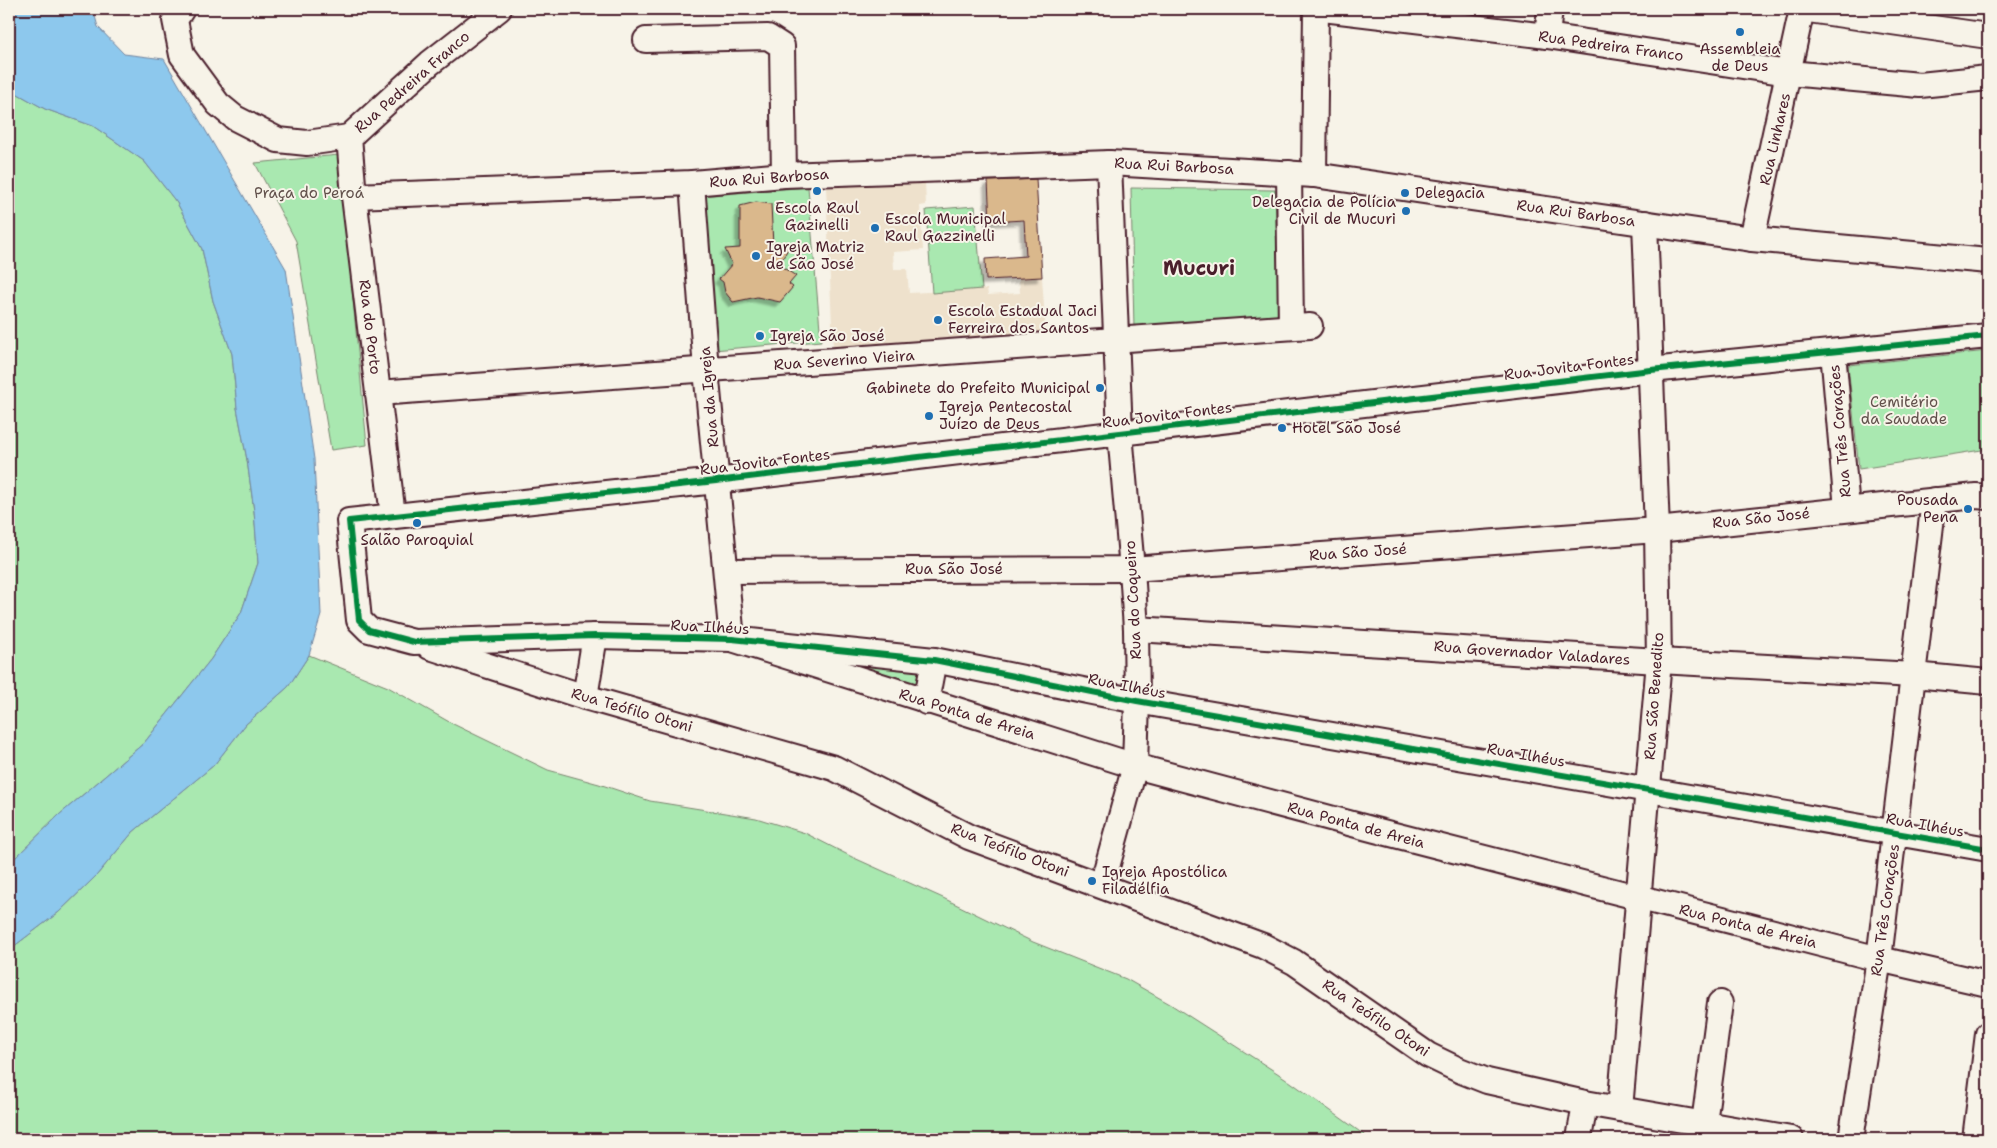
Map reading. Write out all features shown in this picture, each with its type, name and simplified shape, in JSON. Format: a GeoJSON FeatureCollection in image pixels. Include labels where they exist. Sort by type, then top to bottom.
{"type":"FeatureCollection","features":[{"type":"Feature","properties":{"kind":"street","name":"Rua Pedreira Franco"},"geometry":{"type":"LineString","coordinates":[[349,137],[430,64],[499,9]]}},
{"type":"Feature","properties":{"kind":"street"},"geometry":{"type":"LineString","coordinates":[[1314,175],[1316,9]]}},
{"type":"Feature","properties":{"kind":"street","name":"Rua Pedreira Franco"},"geometry":{"type":"LineString","coordinates":[[1323,9],[1547,36],[1790,73],[1920,85],[1988,78]]}},
{"type":"Feature","properties":{"kind":"street"},"geometry":{"type":"LineString","coordinates":[[1547,36],[1550,9]]}},
{"type":"Feature","properties":{"kind":"street"},"geometry":{"type":"LineString","coordinates":[[1802,9],[1988,36]]}},
{"type":"Feature","properties":{"kind":"street","name":"Rua Linhares"},"geometry":{"type":"LineString","coordinates":[[1752,239],[1790,73],[1802,9]]}},
{"type":"Feature","properties":{"kind":"street"},"geometry":{"type":"LineString","coordinates":[[178,14],[182,55],[218,104],[235,118],[278,140],[307,144],[349,137]]}},
{"type":"Feature","properties":{"kind":"street"},"geometry":{"type":"LineString","coordinates":[[646,40],[768,37],[782,46],[784,175]]}},
{"type":"Feature","properties":{"kind":"street","name":"Rua do Porto"},"geometry":{"type":"LineString","coordinates":[[349,137],[354,196],[393,516]]}},
{"type":"Feature","properties":{"kind":"street","name":"Rua Rui Barbosa"},"geometry":{"type":"LineString","coordinates":[[354,196],[692,184],[784,175],[1110,163],[1314,175],[1752,239],[1988,261]]}},
{"type":"Feature","properties":{"kind":"street","name":"Rua do Coqueiro"},"geometry":{"type":"LineString","coordinates":[[1102,885],[1135,766],[1137,701],[1136,629],[1120,433],[1115,341],[1110,163]]}},
{"type":"Feature","properties":{"kind":"street","name":"Rua Severino Vieira"},"geometry":{"type":"LineString","coordinates":[[378,393],[1115,341],[1300,326],[1290,173]]}},
{"type":"Feature","properties":{"kind":"street","name":"Rua da Igreja"},"geometry":{"type":"LineString","coordinates":[[692,184],[706,370],[732,639]]}},
{"type":"Feature","properties":{"kind":"street","name":"Rua São Benedito"},"geometry":{"type":"LineString","coordinates":[[1620,1109],[1659,661],[1658,530],[1645,223]]}},
{"type":"Feature","properties":{"kind":"street","name":"Rua Jovita Fontes"},"geometry":{"type":"LineString","coordinates":[[349,521],[716,481],[1651,370],[1988,336]]}},
{"type":"Feature","properties":{"kind":"street","name":"Rua Três Corações"},"geometry":{"type":"LineString","coordinates":[[1833,352],[1847,509]]}},
{"type":"Feature","properties":{"kind":"street","name":"Rua São José"},"geometry":{"type":"LineString","coordinates":[[726,571],[1132,569],[1658,530],[1934,500],[1976,496],[1988,497]]}},
{"type":"Feature","properties":{"kind":"street","name":"Rua Três Corações"},"geometry":{"type":"LineString","coordinates":[[1850,1139],[1879,959],[1934,500]]}},
{"type":"Feature","properties":{"kind":"street","name":"Rua Ilhéus"},"geometry":{"type":"LineString","coordinates":[[349,521],[359,620],[369,630],[414,642],[595,636],[732,639],[934,660],[1137,701],[1988,850]]}},
{"type":"Feature","properties":{"kind":"street","name":"Rua Governador Valadares"},"geometry":{"type":"LineString","coordinates":[[1136,629],[1659,661],[1914,674],[1988,682]]}},
{"type":"Feature","properties":{"kind":"street"},"geometry":{"type":"LineString","coordinates":[[585,697],[595,636]]}},
{"type":"Feature","properties":{"kind":"street","name":"Rua Ponta de Areia"},"geometry":{"type":"LineString","coordinates":[[732,639],[926,702],[1135,766],[1879,959],[1988,984]]}},
{"type":"Feature","properties":{"kind":"street","name":"Rua Teófilo Otoni"},"geometry":{"type":"LineString","coordinates":[[414,642],[585,697],[834,768],[969,837],[1263,946],[1294,962],[1428,1055],[1487,1081],[1584,1103],[1620,1109],[1703,1131],[1791,1139]]}},
{"type":"Feature","properties":{"kind":"street"},"geometry":{"type":"LineString","coordinates":[[926,702],[934,660]]}},
{"type":"Feature","properties":{"kind":"street"},"geometry":{"type":"LineString","coordinates":[[1703,1131],[1720,1003]]}},
{"type":"Feature","properties":{"kind":"street"},"geometry":{"type":"LineString","coordinates":[[1975,1139],[1988,1034]]}},
{"type":"Feature","properties":{"kind":"street"},"geometry":{"type":"LineString","coordinates":[[1579,1139],[1584,1103]]}},
{"type":"Feature","properties":{"kind":"shaded area"},"geometry":{"type":"Polygon","coordinates":[[[925,182],[926,205],[920,206],[923,250],[893,252],[894,269],[907,269],[909,293],[987,289],[988,295],[1020,293],[1019,278],[1042,277],[1046,336],[833,348],[826,187],[925,182]]]}},
{"type":"Feature","properties":{"kind":"green space"},"geometry":{"type":"Polygon","coordinates":[[[9,89],[45,109],[93,126],[144,161],[177,203],[202,249],[213,301],[232,354],[237,408],[254,511],[258,563],[241,613],[211,659],[144,743],[59,815],[9,864],[9,89]]]}},
{"type":"Feature","properties":{"kind":"green space","name":"Praça do Peroá"},"geometry":{"type":"Polygon","coordinates":[[[339,155],[367,445],[331,450],[296,241],[255,163],[339,155]]]}},
{"type":"Feature","properties":{"kind":"green space"},"geometry":{"type":"Polygon","coordinates":[[[808,187],[821,341],[713,350],[700,196],[808,187]]]}},
{"type":"Feature","properties":{"kind":"green space"},"geometry":{"type":"Polygon","coordinates":[[[1131,188],[1275,190],[1279,319],[1134,329],[1131,188]]]}},
{"type":"Feature","properties":{"kind":"green space"},"geometry":{"type":"Polygon","coordinates":[[[975,206],[982,289],[932,293],[926,210],[975,206]]]}},
{"type":"Feature","properties":{"kind":"green space","name":"Cemitério da Saudade"},"geometry":{"type":"Polygon","coordinates":[[[1988,351],[1988,449],[1859,469],[1848,365],[1988,351]]]}},
{"type":"Feature","properties":{"kind":"green space"},"geometry":{"type":"Polygon","coordinates":[[[309,655],[388,687],[451,723],[548,770],[650,801],[756,818],[805,833],[1033,942],[1126,979],[1170,1004],[1285,1078],[1370,1139],[9,1139],[9,950],[59,912],[96,876],[133,832],[214,765],[246,724],[288,687],[309,655]]]}},
{"type":"Feature","properties":{"kind":"green space"},"geometry":{"type":"Polygon","coordinates":[[[828,659],[920,668],[915,688],[828,659]]]}},
{"type":"Feature","properties":{"kind":"water"},"geometry":{"type":"Polygon","coordinates":[[[9,9],[93,9],[98,27],[124,54],[164,59],[286,269],[314,459],[321,615],[309,655],[288,687],[246,724],[214,765],[133,832],[96,876],[59,912],[9,950],[9,864],[59,815],[144,743],[211,659],[241,613],[258,563],[254,511],[237,408],[232,354],[213,301],[202,249],[177,203],[144,161],[93,126],[45,109],[9,89],[9,9]]]}},
{"type":"Feature","properties":{"kind":"building"},"geometry":{"type":"Polygon","coordinates":[[[1036,179],[1042,277],[986,280],[985,259],[1026,256],[1024,220],[990,222],[988,181],[1036,179]]]}},
{"type":"Feature","properties":{"kind":"building","name":"Igreja Matriz de São José"},"geometry":{"type":"Polygon","coordinates":[[[756,202],[771,204],[773,246],[789,247],[779,265],[796,276],[789,284],[793,287],[780,302],[757,297],[733,302],[725,292],[723,282],[719,279],[732,264],[725,249],[740,248],[740,206],[756,202]]]}},
{"type":"Feature","properties":{"kind":"cycle path"},"geometry":{"type":"LineString","coordinates":[[1988,336],[1651,370],[716,481],[349,521],[359,620],[369,630],[414,642],[595,636],[732,639],[934,660],[1137,701],[1988,849]]}},
{"type":"Feature","properties":{"kind":"place","name":"Assembleia de Deus"},"geometry":{"type":"Point","coordinates":[1740,32]}},
{"type":"Feature","properties":{"kind":"place","name":"Escola Raul Gazinelli"},"geometry":{"type":"Point","coordinates":[817,191]}},
{"type":"Feature","properties":{"kind":"place","name":"Delegacia"},"geometry":{"type":"Point","coordinates":[1405,193]}},
{"type":"Feature","properties":{"kind":"place","name":"Delegacia de Polícia Civil de Mucuri"},"geometry":{"type":"Point","coordinates":[1406,211]}},
{"type":"Feature","properties":{"kind":"place","name":"Escola Municipal Raul Gazzinelli"},"geometry":{"type":"Point","coordinates":[875,228]}},
{"type":"Feature","properties":{"kind":"place","name":"Igreja Matriz de São José"},"geometry":{"type":"Point","coordinates":[756,256]}},
{"type":"Feature","properties":{"kind":"place","name":"Escola Estadual Jaci Ferreira dos Santos"},"geometry":{"type":"Point","coordinates":[938,320]}},
{"type":"Feature","properties":{"kind":"place","name":"Igreja São José"},"geometry":{"type":"Point","coordinates":[760,336]}},
{"type":"Feature","properties":{"kind":"place","name":"Gabinete do Prefeito Municipal"},"geometry":{"type":"Point","coordinates":[1100,388]}},
{"type":"Feature","properties":{"kind":"place","name":"Igreja Pentecostal Juízo de Deus"},"geometry":{"type":"Point","coordinates":[929,416]}},
{"type":"Feature","properties":{"kind":"place","name":"Hotel São José"},"geometry":{"type":"Point","coordinates":[1282,428]}},
{"type":"Feature","properties":{"kind":"place","name":"Pousada Pena"},"geometry":{"type":"Point","coordinates":[1968,509]}},
{"type":"Feature","properties":{"kind":"place","name":"Salão Paroquial"},"geometry":{"type":"Point","coordinates":[417,523]}},
{"type":"Feature","properties":{"kind":"place","name":"Igreja Apostólica Filadélfia"},"geometry":{"type":"Point","coordinates":[1092,881]}},
{"type":"Feature","properties":{"kind":"district","name":"Mucuri"},"geometry":{"type":"Point","coordinates":[1199,268]}}]}
